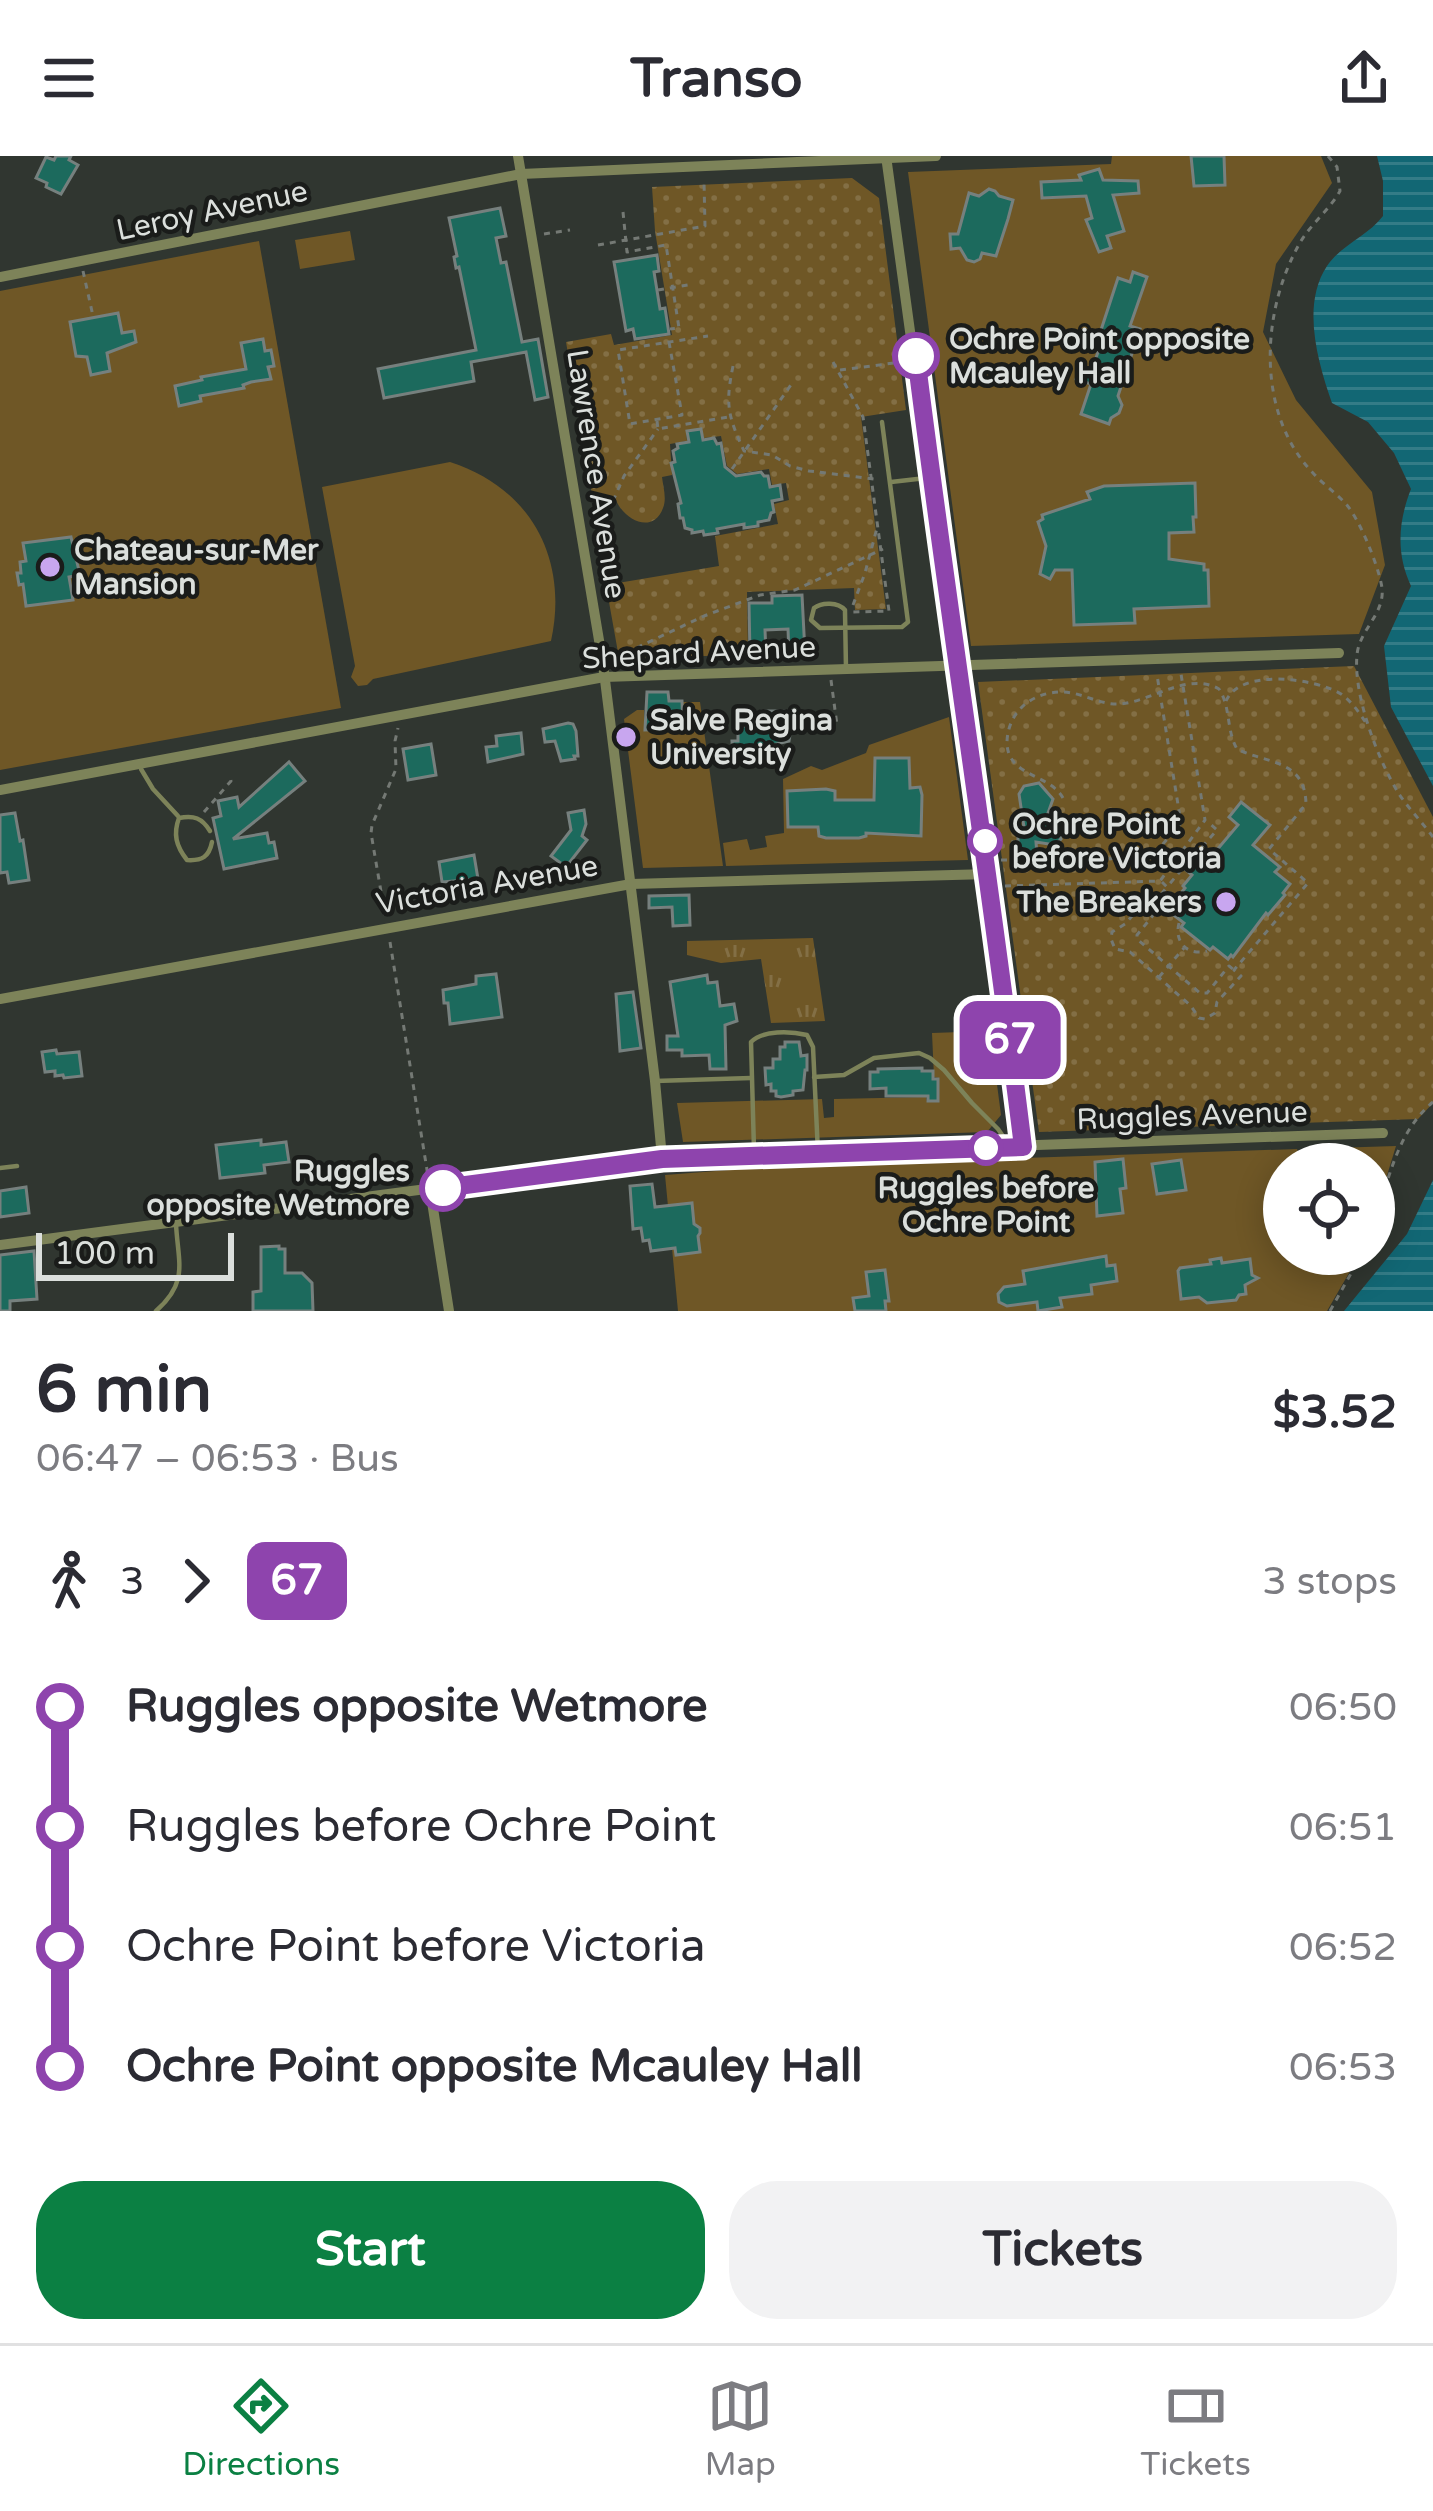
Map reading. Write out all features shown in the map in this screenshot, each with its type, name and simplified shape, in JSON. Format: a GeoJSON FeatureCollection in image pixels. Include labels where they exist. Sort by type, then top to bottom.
{"type":"FeatureCollection","features":[{"type":"Feature","properties":{"kind":"street","name":"Lawrence Avenue"},"geometry":{"type":"LineString","coordinates":[[518,156],[604,670],[662,1159]]}},
{"type":"Feature","properties":{"kind":"street","name":"Leroy Avenue"},"geometry":{"type":"LineString","coordinates":[[0,277],[521,174],[936,156]]}},
{"type":"Feature","properties":{"kind":"street"},"geometry":{"type":"LineString","coordinates":[[886,158],[989,874],[1017,1147]]}},
{"type":"Feature","properties":{"kind":"street","name":"Shepard Avenue"},"geometry":{"type":"LineString","coordinates":[[0,790],[604,670],[956,667],[1339,653]]}},
{"type":"Feature","properties":{"kind":"street","name":"Victoria Avenue"},"geometry":{"type":"LineString","coordinates":[[0,999],[632,884],[989,874]]}},
{"type":"Feature","properties":{"kind":"street","name":"Ruggles Avenue"},"geometry":{"type":"LineString","coordinates":[[0,1245],[662,1159],[1383,1133]]}},
{"type":"Feature","properties":{"kind":"street"},"geometry":{"type":"LineString","coordinates":[[430,1189],[449,1311]]}},
{"type":"Feature","properties":{"kind":"lane"},"geometry":{"type":"LineString","coordinates":[[840,669],[845,628],[848,612],[836,604],[818,604],[811,614],[820,628],[845,628],[902,627],[908,622],[882,422]]}},
{"type":"Feature","properties":{"kind":"lane"},"geometry":{"type":"LineString","coordinates":[[890,482],[932,477]]}},
{"type":"Feature","properties":{"kind":"lane"},"geometry":{"type":"LineString","coordinates":[[138,764],[179,818]]}},
{"type":"Feature","properties":{"kind":"lane"},"geometry":{"type":"LineString","coordinates":[[179,818],[199,818],[210,831]]}},
{"type":"Feature","properties":{"kind":"lane"},"geometry":{"type":"LineString","coordinates":[[179,818],[176,841],[187,860],[206,857],[212,842]]}},
{"type":"Feature","properties":{"kind":"lane"},"geometry":{"type":"LineString","coordinates":[[754,1155],[751,1042],[761,1034],[800,1033],[811,1039],[818,1153]]}},
{"type":"Feature","properties":{"kind":"lane"},"geometry":{"type":"LineString","coordinates":[[814,1077],[851,1073],[874,1058],[919,1054],[944,1070],[1017,1147]]}},
{"type":"Feature","properties":{"kind":"lane"},"geometry":{"type":"LineString","coordinates":[[655,1081],[751,1078]]}},
{"type":"Feature","properties":{"kind":"lane"},"geometry":{"type":"LineString","coordinates":[[0,1168],[17,1166]]}},
{"type":"Feature","properties":{"kind":"lane"},"geometry":{"type":"LineString","coordinates":[[156,1311],[176,1291],[179,1279],[176,1222]]}},
{"type":"Feature","properties":{"kind":"path"},"geometry":{"type":"LineString","coordinates":[[1328,156],[1337,167],[1340,191],[1302,238],[1286,268],[1270,365],[1276,404],[1295,452],[1352,513],[1382,584],[1380,608],[1360,640],[1358,680],[1370,728],[1398,791],[1433,837]]}},
{"type":"Feature","properties":{"kind":"path"},"geometry":{"type":"LineString","coordinates":[[598,245],[705,226],[712,163]]}},
{"type":"Feature","properties":{"kind":"path"},"geometry":{"type":"LineString","coordinates":[[622,212],[627,252],[666,245],[680,328],[670,329]]}},
{"type":"Feature","properties":{"kind":"path"},"geometry":{"type":"LineString","coordinates":[[531,236],[570,230]]}},
{"type":"Feature","properties":{"kind":"path"},"geometry":{"type":"LineString","coordinates":[[81,262],[93,316]]}},
{"type":"Feature","properties":{"kind":"path"},"geometry":{"type":"LineString","coordinates":[[658,290],[693,284]]}},
{"type":"Feature","properties":{"kind":"path"},"geometry":{"type":"LineString","coordinates":[[669,342],[682,415],[631,424],[618,350],[669,342],[708,336]]}},
{"type":"Feature","properties":{"kind":"path"},"geometry":{"type":"LineString","coordinates":[[838,370],[906,362],[916,356]]}},
{"type":"Feature","properties":{"kind":"path"},"geometry":{"type":"LineString","coordinates":[[833,362],[863,417],[882,549],[889,611],[848,612],[878,524]]}},
{"type":"Feature","properties":{"kind":"path"},"geometry":{"type":"LineString","coordinates":[[734,366],[727,394],[728,417],[744,451]]}},
{"type":"Feature","properties":{"kind":"path"},"geometry":{"type":"LineString","coordinates":[[732,470],[793,382]]}},
{"type":"Feature","properties":{"kind":"path"},"geometry":{"type":"LineString","coordinates":[[658,429],[728,417]]}},
{"type":"Feature","properties":{"kind":"path"},"geometry":{"type":"LineString","coordinates":[[613,501],[624,476],[658,429],[657,420]]}},
{"type":"Feature","properties":{"kind":"path"},"geometry":{"type":"LineString","coordinates":[[744,451],[772,455],[809,471],[872,479]]}},
{"type":"Feature","properties":{"kind":"path"},"geometry":{"type":"LineString","coordinates":[[604,670],[704,616],[760,595],[794,590],[882,549]]}},
{"type":"Feature","properties":{"kind":"path"},"geometry":{"type":"LineString","coordinates":[[837,725],[831,683],[840,669]]}},
{"type":"Feature","properties":{"kind":"path"},"geometry":{"type":"LineString","coordinates":[[1181,674],[1205,820],[1217,830],[1194,856]]}},
{"type":"Feature","properties":{"kind":"path"},"geometry":{"type":"LineString","coordinates":[[989,874],[1151,858],[1181,823],[1157,675]]}},
{"type":"Feature","properties":{"kind":"path"},"geometry":{"type":"LineString","coordinates":[[1226,703],[1232,691],[1248,683],[1302,682],[1341,695],[1370,728]]}},
{"type":"Feature","properties":{"kind":"path"},"geometry":{"type":"LineString","coordinates":[[1063,798],[1054,785],[1023,772],[1010,755],[1009,732],[1024,703],[1052,694],[1073,694],[1126,704],[1160,691],[1212,684],[1223,693],[1237,749],[1290,768],[1304,787],[1306,800],[1269,849],[1308,883],[1234,970]]}},
{"type":"Feature","properties":{"kind":"path"},"geometry":{"type":"LineString","coordinates":[[398,728],[396,769],[371,833],[430,1189]]}},
{"type":"Feature","properties":{"kind":"path"},"geometry":{"type":"LineString","coordinates":[[199,818],[231,782],[230,777]]}},
{"type":"Feature","properties":{"kind":"path"},"geometry":{"type":"LineString","coordinates":[[1160,881],[1205,820]]}},
{"type":"Feature","properties":{"kind":"path"},"geometry":{"type":"LineString","coordinates":[[1154,903],[1183,868]]}},
{"type":"Feature","properties":{"kind":"path"},"geometry":{"type":"LineString","coordinates":[[989,874],[1160,881],[1167,887]]}},
{"type":"Feature","properties":{"kind":"path"},"geometry":{"type":"LineString","coordinates":[[1207,992],[1229,966],[1241,976],[1217,1002],[1215,1013],[1199,1018],[1130,952],[1115,949],[1111,939],[1118,926],[1148,898],[1159,908],[1137,934],[1138,940],[1217,1002]]}},
{"type":"Feature","properties":{"kind":"path"},"geometry":{"type":"LineString","coordinates":[[1179,923],[1178,937],[1184,948],[1207,951]]}},
{"type":"Feature","properties":{"kind":"path"},"geometry":{"type":"LineString","coordinates":[[1158,978],[1184,948]]}},
{"type":"Feature","properties":{"kind":"path"},"geometry":{"type":"LineString","coordinates":[[1395,1156],[1399,1143],[1433,1102]]}},
{"type":"Feature","properties":{"kind":"path"},"geometry":{"type":"LineString","coordinates":[[1330,1311],[1350,1275]]}},
{"type":"Feature","properties":{"kind":"green space"},"geometry":{"type":"Polygon","coordinates":[[[1112,156],[1321,156],[1332,183],[1276,264],[1263,332],[1296,400],[1372,492],[1385,565],[1359,634],[971,646],[908,172],[1111,164],[1112,156]]]}},
{"type":"Feature","properties":{"kind":"green space"},"geometry":{"type":"Polygon","coordinates":[[[852,178],[879,198],[906,410],[861,417],[886,609],[855,610],[854,588],[747,592],[748,655],[619,658],[606,585],[719,566],[715,536],[778,524],[774,504],[789,500],[786,483],[772,485],[769,469],[737,474],[727,466],[721,436],[704,438],[701,428],[686,431],[687,441],[670,444],[672,475],[662,477],[664,504],[653,521],[639,522],[616,500],[593,501],[566,342],[611,334],[614,345],[672,335],[652,187],[852,178]]]}},
{"type":"Feature","properties":{"kind":"green space"},"geometry":{"type":"Polygon","coordinates":[[[350,231],[355,260],[300,269],[295,240],[350,231]]]}},
{"type":"Feature","properties":{"kind":"green space"},"geometry":{"type":"Polygon","coordinates":[[[259,241],[341,708],[0,770],[0,291],[259,241]]]}},
{"type":"Feature","properties":{"kind":"green space"},"geometry":{"type":"Polygon","coordinates":[[[450,462],[502,489],[538,530],[554,582],[551,641],[358,686],[351,677],[355,666],[322,487],[450,462]]]}},
{"type":"Feature","properties":{"kind":"green space"},"geometry":{"type":"Polygon","coordinates":[[[1354,666],[1433,817],[1433,1103],[1418,1119],[1039,1132],[978,682],[1354,666]]]}},
{"type":"Feature","properties":{"kind":"green space"},"geometry":{"type":"Polygon","coordinates":[[[683,702],[700,702],[723,866],[643,868],[624,719],[644,710],[644,731],[683,730],[683,702]]]}},
{"type":"Feature","properties":{"kind":"green space"},"geometry":{"type":"Polygon","coordinates":[[[949,717],[968,860],[726,866],[723,843],[747,839],[750,850],[767,847],[765,836],[784,833],[783,779],[811,766],[822,770],[866,753],[869,745],[949,717]]]}},
{"type":"Feature","properties":{"kind":"green space"},"geometry":{"type":"Polygon","coordinates":[[[813,938],[825,1021],[771,1023],[761,959],[721,963],[687,955],[687,941],[813,938]]]}},
{"type":"Feature","properties":{"kind":"green space"},"geometry":{"type":"Polygon","coordinates":[[[990,1031],[1001,1115],[987,1132],[683,1142],[677,1103],[822,1099],[824,1118],[834,1117],[834,1099],[926,1097],[927,1102],[939,1102],[932,1033],[990,1031]]]}},
{"type":"Feature","properties":{"kind":"green space"},"geometry":{"type":"Polygon","coordinates":[[[1263,1150],[1263,1275],[1348,1275],[1327,1311],[678,1311],[665,1175],[780,1166],[1263,1150]]]}},
{"type":"Feature","properties":{"kind":"water"},"geometry":{"type":"Polygon","coordinates":[[[1377,156],[1433,156],[1433,786],[1391,707],[1384,646],[1411,586],[1400,538],[1411,489],[1394,453],[1368,422],[1332,403],[1314,334],[1315,298],[1327,266],[1383,216],[1377,156]]]}},
{"type":"Feature","properties":{"kind":"water"},"geometry":{"type":"Polygon","coordinates":[[[1433,1180],[1433,1311],[1344,1311],[1373,1275],[1395,1275],[1395,1249],[1433,1180]]]}},
{"type":"Feature","properties":{"kind":"building"},"geometry":{"type":"Polygon","coordinates":[[[71,156],[69,160],[78,165],[61,194],[36,178],[46,157],[54,160],[71,156]]]}},
{"type":"Feature","properties":{"kind":"building"},"geometry":{"type":"Polygon","coordinates":[[[1191,156],[1224,156],[1225,185],[1194,186],[1191,156]]]}},
{"type":"Feature","properties":{"kind":"building"},"geometry":{"type":"Polygon","coordinates":[[[1099,169],[1103,180],[1138,181],[1139,193],[1113,195],[1124,231],[1107,236],[1111,248],[1099,252],[1086,220],[1092,218],[1086,196],[1042,198],[1041,182],[1081,180],[1079,175],[1099,169]]]}},
{"type":"Feature","properties":{"kind":"building"},"geometry":{"type":"Polygon","coordinates":[[[989,189],[1013,200],[996,256],[982,253],[974,262],[960,248],[951,249],[950,234],[958,234],[969,193],[979,196],[989,189]]]}},
{"type":"Feature","properties":{"kind":"building"},"geometry":{"type":"Polygon","coordinates":[[[500,208],[506,236],[496,238],[501,263],[506,262],[522,342],[538,339],[548,397],[535,400],[526,352],[471,362],[474,381],[384,398],[378,369],[476,350],[449,218],[500,208]]]}},
{"type":"Feature","properties":{"kind":"building"},"geometry":{"type":"Polygon","coordinates":[[[657,255],[659,271],[654,272],[669,334],[635,339],[633,329],[626,331],[614,262],[657,255]]]}},
{"type":"Feature","properties":{"kind":"building"},"geometry":{"type":"Polygon","coordinates":[[[1133,272],[1147,277],[1130,326],[1140,329],[1118,396],[1122,405],[1109,424],[1081,414],[1091,384],[1076,379],[1079,369],[1091,373],[1099,349],[1093,339],[1101,330],[1118,278],[1130,282],[1133,272]]]}},
{"type":"Feature","properties":{"kind":"building"},"geometry":{"type":"Polygon","coordinates":[[[118,313],[122,333],[134,331],[136,342],[107,353],[110,371],[91,375],[87,357],[76,356],[70,322],[118,313]]]}},
{"type":"Feature","properties":{"kind":"building"},"geometry":{"type":"Polygon","coordinates":[[[263,339],[265,351],[271,350],[271,379],[200,396],[201,401],[179,406],[175,386],[246,369],[241,343],[263,339]]]}},
{"type":"Feature","properties":{"kind":"building"},"geometry":{"type":"Polygon","coordinates":[[[701,429],[703,440],[714,438],[721,443],[725,467],[736,476],[761,472],[768,476],[770,487],[780,485],[782,499],[772,501],[774,512],[769,520],[704,535],[685,528],[671,463],[677,444],[689,442],[687,431],[701,429]]]}},
{"type":"Feature","properties":{"kind":"building"},"geometry":{"type":"Polygon","coordinates":[[[1195,483],[1194,532],[1169,533],[1169,559],[1204,564],[1209,606],[1134,609],[1135,623],[1074,625],[1072,570],[1055,570],[1050,579],[1040,574],[1046,546],[1038,522],[1042,515],[1090,499],[1087,492],[1104,486],[1195,483]]]}},
{"type":"Feature","properties":{"kind":"building","name":"Chateau-sur-Mer Mansion"},"geometry":{"type":"Polygon","coordinates":[[[71,537],[80,575],[69,577],[73,600],[26,606],[17,573],[21,573],[20,562],[26,561],[23,543],[71,537]]]}},
{"type":"Feature","properties":{"kind":"building"},"geometry":{"type":"Polygon","coordinates":[[[802,595],[805,653],[789,654],[788,629],[765,630],[766,654],[750,655],[749,603],[802,595]]]}},
{"type":"Feature","properties":{"kind":"building"},"geometry":{"type":"Polygon","coordinates":[[[647,692],[668,692],[669,701],[682,701],[683,729],[645,730],[647,692]]]}},
{"type":"Feature","properties":{"kind":"building"},"geometry":{"type":"Polygon","coordinates":[[[762,711],[794,711],[789,741],[768,746],[765,758],[733,759],[732,741],[738,741],[738,726],[747,726],[747,717],[762,717],[762,711]]]}},
{"type":"Feature","properties":{"kind":"building"},"geometry":{"type":"Polygon","coordinates":[[[568,723],[576,731],[578,756],[561,761],[555,741],[545,742],[543,729],[568,723]]]}},
{"type":"Feature","properties":{"kind":"building"},"geometry":{"type":"Polygon","coordinates":[[[521,733],[523,754],[488,762],[486,747],[497,746],[496,736],[521,733]]]}},
{"type":"Feature","properties":{"kind":"building"},"geometry":{"type":"Polygon","coordinates":[[[431,744],[436,775],[408,780],[403,749],[431,744]]]}},
{"type":"Feature","properties":{"kind":"building"},"geometry":{"type":"Polygon","coordinates":[[[875,758],[909,758],[910,788],[920,787],[922,795],[921,836],[866,833],[859,838],[826,838],[819,836],[818,827],[788,827],[787,791],[826,789],[835,791],[835,800],[874,800],[875,758]]]}},
{"type":"Feature","properties":{"kind":"building"},"geometry":{"type":"Polygon","coordinates":[[[289,762],[305,781],[233,839],[267,833],[277,858],[224,869],[213,818],[221,816],[218,801],[237,797],[239,807],[289,762]]]}},
{"type":"Feature","properties":{"kind":"building"},"geometry":{"type":"Polygon","coordinates":[[[1039,783],[1053,799],[1048,813],[1058,815],[1061,839],[1055,845],[1036,842],[1037,855],[1014,856],[1013,842],[1018,842],[1018,834],[1025,834],[1019,794],[1024,786],[1039,783]]]}},
{"type":"Feature","properties":{"kind":"building","name":"The Breakers"},"geometry":{"type":"Polygon","coordinates":[[[1241,802],[1270,825],[1253,845],[1280,867],[1275,872],[1290,884],[1228,959],[1181,927],[1184,923],[1167,910],[1192,875],[1180,865],[1190,852],[1202,862],[1210,858],[1238,825],[1229,817],[1241,802]]]}},
{"type":"Feature","properties":{"kind":"building"},"geometry":{"type":"Polygon","coordinates":[[[584,810],[582,836],[587,840],[566,867],[551,856],[571,830],[568,813],[584,810]]]}},
{"type":"Feature","properties":{"kind":"building"},"geometry":{"type":"Polygon","coordinates":[[[15,813],[29,880],[9,883],[7,872],[0,873],[0,815],[15,813]]]}},
{"type":"Feature","properties":{"kind":"building"},"geometry":{"type":"Polygon","coordinates":[[[474,855],[478,879],[442,882],[439,862],[474,855]]]}},
{"type":"Feature","properties":{"kind":"building"},"geometry":{"type":"Polygon","coordinates":[[[689,895],[690,925],[673,926],[672,907],[649,908],[649,896],[689,895]]]}},
{"type":"Feature","properties":{"kind":"building"},"geometry":{"type":"Polygon","coordinates":[[[496,974],[502,1017],[450,1024],[443,990],[476,984],[476,976],[496,974]]]}},
{"type":"Feature","properties":{"kind":"building"},"geometry":{"type":"Polygon","coordinates":[[[707,975],[708,983],[717,982],[720,1006],[734,1004],[737,1021],[725,1025],[726,1069],[710,1069],[709,1055],[682,1056],[682,1050],[667,1050],[667,1036],[678,1036],[670,982],[707,975]]]}},
{"type":"Feature","properties":{"kind":"building"},"geometry":{"type":"Polygon","coordinates":[[[633,992],[641,1048],[620,1051],[616,994],[633,992]]]}},
{"type":"Feature","properties":{"kind":"building"},"geometry":{"type":"Polygon","coordinates":[[[785,1042],[799,1042],[801,1056],[807,1055],[807,1070],[803,1090],[781,1097],[771,1091],[771,1084],[766,1085],[765,1068],[773,1068],[773,1059],[780,1059],[785,1042]]]}},
{"type":"Feature","properties":{"kind":"building"},"geometry":{"type":"Polygon","coordinates":[[[56,1050],[57,1054],[79,1052],[82,1076],[64,1078],[55,1076],[55,1071],[45,1072],[42,1052],[56,1050]]]}},
{"type":"Feature","properties":{"kind":"building"},"geometry":{"type":"Polygon","coordinates":[[[933,1071],[933,1079],[938,1079],[938,1101],[928,1101],[928,1096],[886,1096],[886,1088],[870,1089],[870,1072],[933,1071]]]}},
{"type":"Feature","properties":{"kind":"building"},"geometry":{"type":"Polygon","coordinates":[[[261,1140],[261,1145],[286,1142],[289,1162],[264,1165],[265,1173],[220,1178],[216,1145],[261,1140]]]}},
{"type":"Feature","properties":{"kind":"building"},"geometry":{"type":"Polygon","coordinates":[[[1123,1159],[1123,1213],[1097,1216],[1095,1162],[1123,1159]]]}},
{"type":"Feature","properties":{"kind":"building"},"geometry":{"type":"Polygon","coordinates":[[[1181,1160],[1186,1190],[1157,1194],[1152,1164],[1181,1160]]]}},
{"type":"Feature","properties":{"kind":"building"},"geometry":{"type":"Polygon","coordinates":[[[652,1184],[655,1207],[692,1203],[694,1224],[700,1228],[700,1252],[651,1251],[641,1228],[633,1229],[630,1186],[652,1184]]]}},
{"type":"Feature","properties":{"kind":"building"},"geometry":{"type":"Polygon","coordinates":[[[26,1187],[29,1213],[0,1217],[0,1191],[26,1187]]]}},
{"type":"Feature","properties":{"kind":"building"},"geometry":{"type":"Polygon","coordinates":[[[261,1247],[285,1249],[285,1273],[302,1273],[312,1283],[313,1311],[253,1311],[253,1292],[261,1291],[261,1247]]]}},
{"type":"Feature","properties":{"kind":"building"},"geometry":{"type":"Polygon","coordinates":[[[34,1251],[37,1299],[10,1301],[10,1311],[0,1311],[0,1255],[34,1251]]]}},
{"type":"Feature","properties":{"kind":"building"},"geometry":{"type":"Polygon","coordinates":[[[1106,1256],[1107,1266],[1115,1265],[1117,1281],[1091,1285],[1092,1294],[1060,1298],[1062,1307],[1038,1311],[1037,1302],[1007,1306],[999,1302],[1004,1287],[1025,1284],[1023,1271],[1106,1256]]]}},
{"type":"Feature","properties":{"kind":"building"},"geometry":{"type":"Polygon","coordinates":[[[1221,1258],[1222,1263],[1250,1259],[1252,1275],[1258,1278],[1245,1285],[1246,1294],[1207,1303],[1199,1297],[1181,1299],[1180,1268],[1221,1258]]]}},
{"type":"Feature","properties":{"kind":"building"},"geometry":{"type":"Polygon","coordinates":[[[885,1270],[886,1311],[855,1311],[853,1298],[869,1296],[866,1272],[885,1270]]]}},
{"type":"Feature","properties":{"kind":"bus line","name":"67"},"geometry":{"type":"LineString","coordinates":[[443,1188],[662,1159],[1023,1147],[916,356]]}},
{"type":"Feature","properties":{"kind":"place","name":"Ochre Point opposite Mcauley Hall"},"geometry":{"type":"Point","coordinates":[916,356]}},
{"type":"Feature","properties":{"kind":"place","name":"Chateau-sur-Mer Mansion"},"geometry":{"type":"Point","coordinates":[50,567]}},
{"type":"Feature","properties":{"kind":"place","name":"Salve Regina University"},"geometry":{"type":"Point","coordinates":[626,737]}},
{"type":"Feature","properties":{"kind":"place","name":"Ochre Point before Victoria"},"geometry":{"type":"Point","coordinates":[985,841]}},
{"type":"Feature","properties":{"kind":"place","name":"The Breakers"},"geometry":{"type":"Point","coordinates":[1226,902]}},
{"type":"Feature","properties":{"kind":"place","name":"Ruggles before Ochre Point"},"geometry":{"type":"Point","coordinates":[986,1148]}},
{"type":"Feature","properties":{"kind":"place","name":"Ruggles opposite Wetmore"},"geometry":{"type":"Point","coordinates":[443,1188]}}]}
